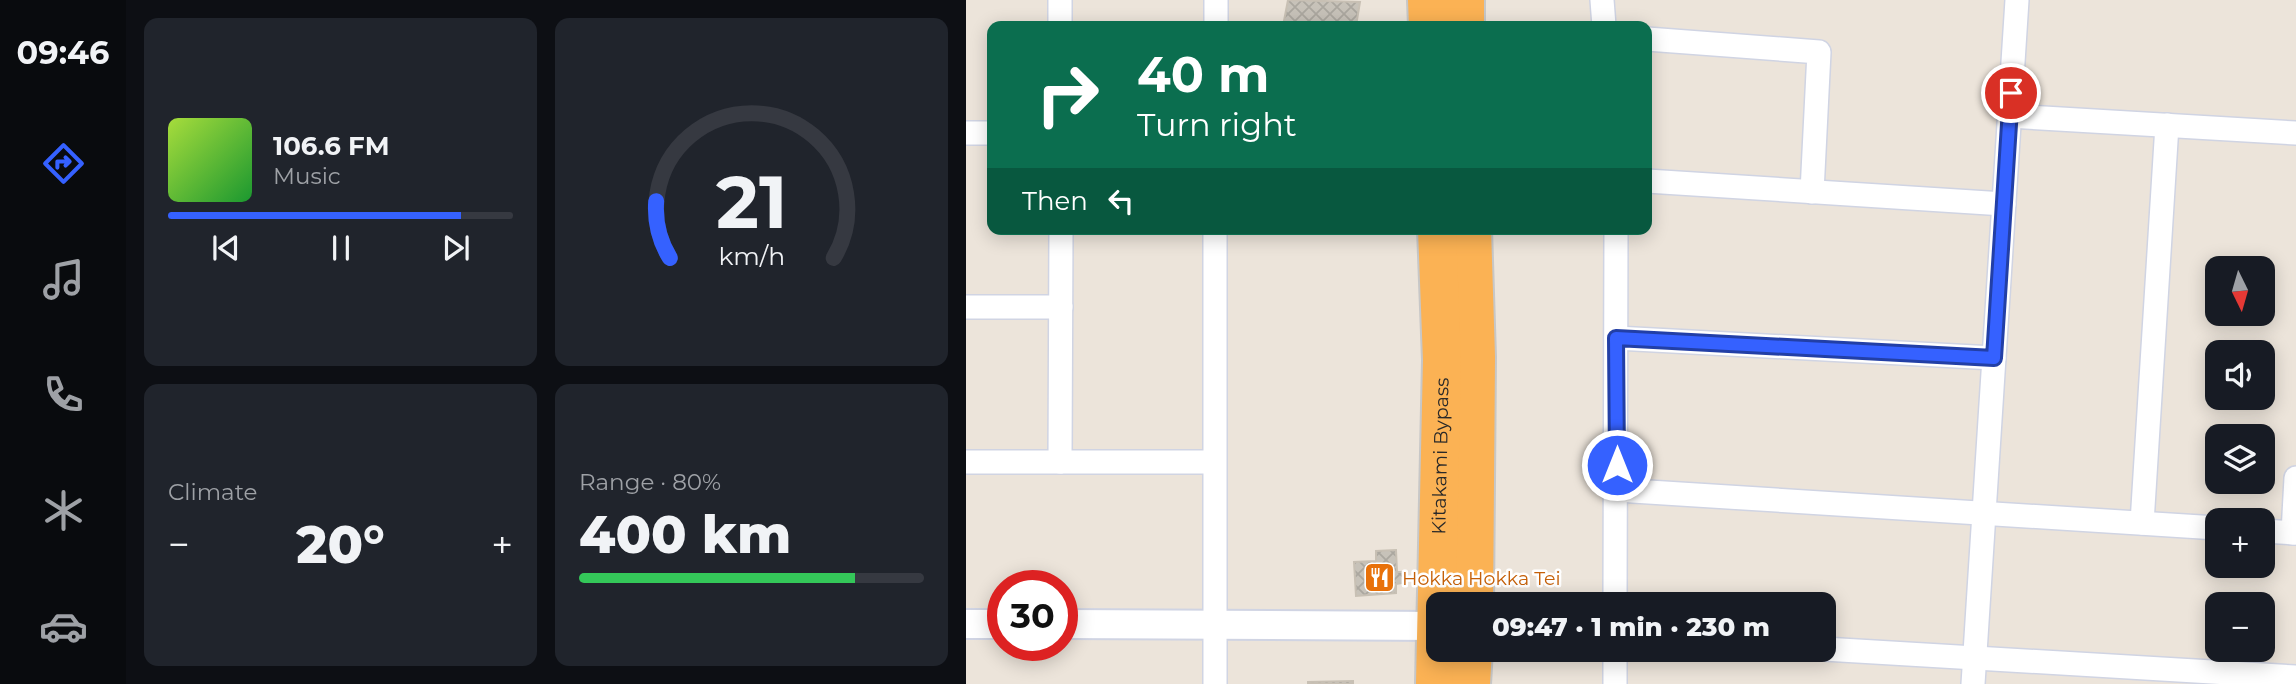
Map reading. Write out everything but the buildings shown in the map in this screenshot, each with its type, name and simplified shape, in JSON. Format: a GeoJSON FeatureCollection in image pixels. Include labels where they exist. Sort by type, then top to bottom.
{"type":"FeatureCollection","features":[{"type":"Feature","properties":{"kind":"highway"},"geometry":{"type":"LineString","coordinates":[[1427,0],[1429,21]]}},
{"type":"Feature","properties":{"kind":"highway"},"geometry":{"type":"LineString","coordinates":[[1465,0],[1465,21]]}},
{"type":"Feature","properties":{"kind":"highway","name":"Kitakami Bypass"},"geometry":{"type":"LineString","coordinates":[[1437,235],[1442,360],[1439,592]]}},
{"type":"Feature","properties":{"kind":"highway","name":"Kitakami Bypass"},"geometry":{"type":"LineString","coordinates":[[1472,235],[1476,357],[1474,592]]}},
{"type":"Feature","properties":{"kind":"highway","name":"Kitakami Bypass"},"geometry":{"type":"LineString","coordinates":[[1434,684],[1436,662]]}},
{"type":"Feature","properties":{"kind":"highway"},"geometry":{"type":"LineString","coordinates":[[1471,684],[1472,662]]}},
{"type":"Feature","properties":{"kind":"street"},"geometry":{"type":"LineString","coordinates":[[1060,0],[1060,21]]}},
{"type":"Feature","properties":{"kind":"street"},"geometry":{"type":"LineString","coordinates":[[1216,0],[1216,21]]}},
{"type":"Feature","properties":{"kind":"street"},"geometry":{"type":"LineString","coordinates":[[1602,0],[1604,21]]}},
{"type":"Feature","properties":{"kind":"street"},"geometry":{"type":"LineString","coordinates":[[1973,684],[2017,0]]}},
{"type":"Feature","properties":{"kind":"street"},"geometry":{"type":"LineString","coordinates":[[1652,39],[1819,52],[1812,192]]}},
{"type":"Feature","properties":{"kind":"street"},"geometry":{"type":"LineString","coordinates":[[2009,116],[2296,133]]}},
{"type":"Feature","properties":{"kind":"street"},"geometry":{"type":"LineString","coordinates":[[2142,523],[2167,125]]}},
{"type":"Feature","properties":{"kind":"street"},"geometry":{"type":"LineString","coordinates":[[966,133],[987,133]]}},
{"type":"Feature","properties":{"kind":"street"},"geometry":{"type":"LineString","coordinates":[[1652,181],[2004,204]]}},
{"type":"Feature","properties":{"kind":"street"},"geometry":{"type":"LineString","coordinates":[[1060,462],[1061,235]]}},
{"type":"Feature","properties":{"kind":"street"},"geometry":{"type":"LineString","coordinates":[[1215,235],[1215,684]]}},
{"type":"Feature","properties":{"kind":"street"},"geometry":{"type":"LineString","coordinates":[[1615,592],[1616,235]]}},
{"type":"Feature","properties":{"kind":"street"},"geometry":{"type":"LineString","coordinates":[[966,307],[1061,307]]}},
{"type":"Feature","properties":{"kind":"street"},"geometry":{"type":"LineString","coordinates":[[1616,338],[1994,358]]}},
{"type":"Feature","properties":{"kind":"street"},"geometry":{"type":"LineString","coordinates":[[966,462],[1214,462]]}},
{"type":"Feature","properties":{"kind":"street"},"geometry":{"type":"LineString","coordinates":[[2275,532],[2294,533],[2296,478]]}},
{"type":"Feature","properties":{"kind":"street"},"geometry":{"type":"LineString","coordinates":[[1617,490],[2205,527]]}},
{"type":"Feature","properties":{"kind":"street"},"geometry":{"type":"LineString","coordinates":[[966,624],[987,624]]}},
{"type":"Feature","properties":{"kind":"street"},"geometry":{"type":"LineString","coordinates":[[1078,624],[1426,626]]}},
{"type":"Feature","properties":{"kind":"street"},"geometry":{"type":"LineString","coordinates":[[1836,650],[2296,677]]}},
{"type":"Feature","properties":{"kind":"street"},"geometry":{"type":"LineString","coordinates":[[1615,662],[1615,684]]}},
{"type":"Feature","properties":{"kind":"place","name":"Hokka Hokka Tei"},"geometry":{"type":"Point","coordinates":[1379,578]}},
{"type":"Feature","properties":{"kind":"route"},"geometry":{"type":"LineString","coordinates":[[1617,465],[1616,338],[1994,358],[2011,93]]}}]}
